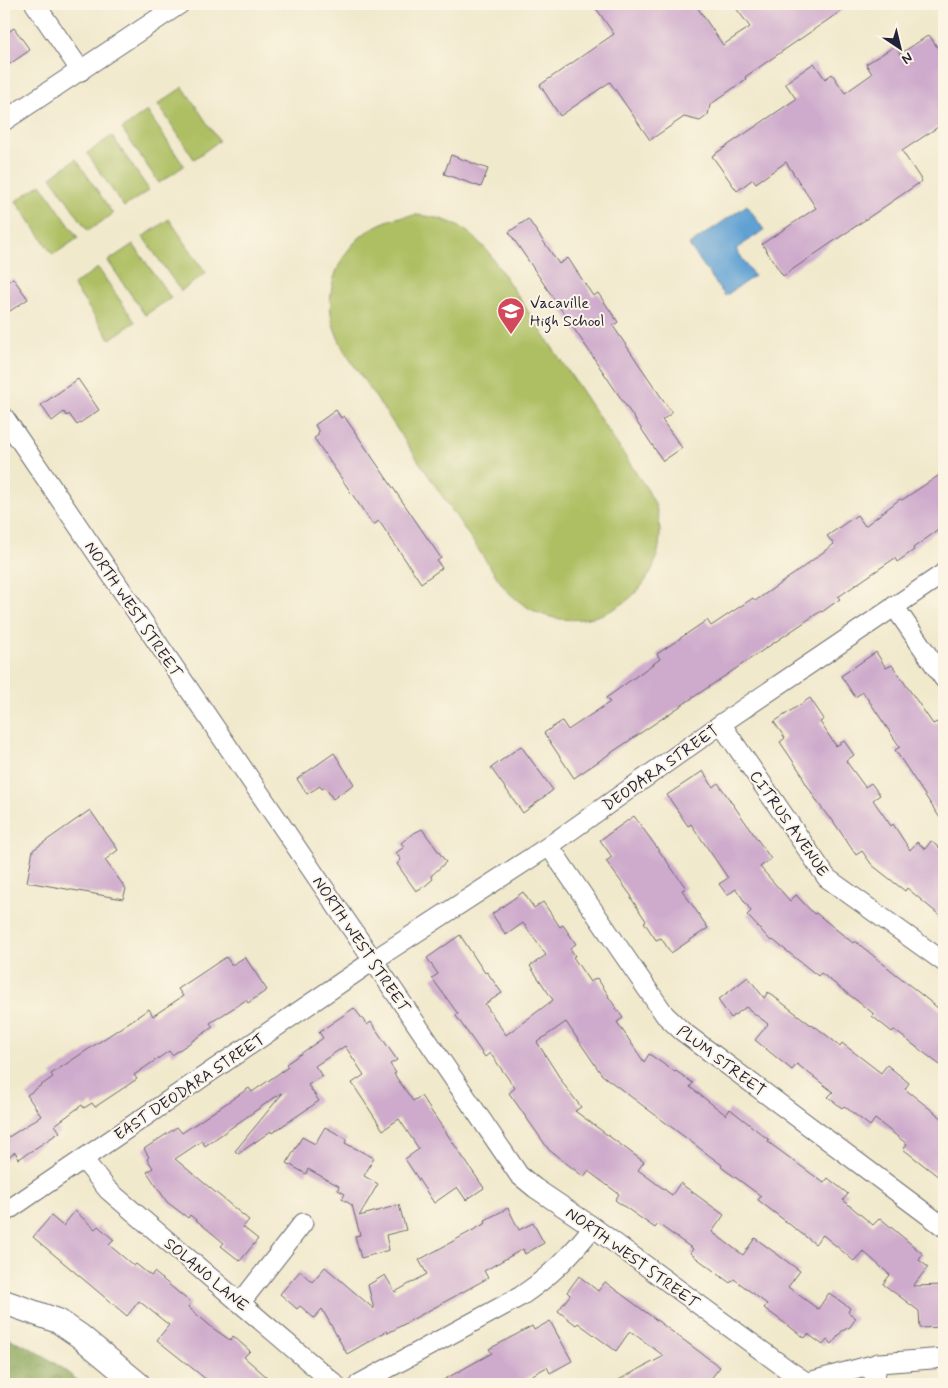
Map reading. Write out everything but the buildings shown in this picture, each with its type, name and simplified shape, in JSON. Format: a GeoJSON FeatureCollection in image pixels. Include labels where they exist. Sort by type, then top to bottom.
{"type":"FeatureCollection","features":[{"type":"Feature","properties":{"kind":"main road"},"geometry":{"type":"LineString","coordinates":[[4,1302],[58,1321],[80,1336],[138,1384]]}},
{"type":"Feature","properties":{"kind":"street"},"geometry":{"type":"LineString","coordinates":[[36,4],[80,71]]}},
{"type":"Feature","properties":{"kind":"street"},"geometry":{"type":"LineString","coordinates":[[4,121],[180,4]]}},
{"type":"Feature","properties":{"kind":"street","name":"NORTH WEST STREET"},"geometry":{"type":"LineString","coordinates":[[4,417],[519,1175],[805,1383]]}},
{"type":"Feature","properties":{"kind":"street","name":"DEODARA STREET"},"geometry":{"type":"LineString","coordinates":[[374,960],[549,846],[721,724],[944,572]]}},
{"type":"Feature","properties":{"kind":"street"},"geometry":{"type":"LineString","coordinates":[[894,606],[944,679]]}},
{"type":"Feature","properties":{"kind":"street","name":"CITRUS AVENUE"},"geometry":{"type":"LineString","coordinates":[[721,724],[827,878],[944,962]]}},
{"type":"Feature","properties":{"kind":"street","name":"PLUM STREET"},"geometry":{"type":"LineString","coordinates":[[549,846],[665,1015],[676,1026],[944,1227]]}},
{"type":"Feature","properties":{"kind":"street","name":"EAST DEODARA STREET"},"geometry":{"type":"LineString","coordinates":[[4,1213],[374,960]]}},
{"type":"Feature","properties":{"kind":"street","name":"SOLANO LANE"},"geometry":{"type":"LineString","coordinates":[[83,1159],[108,1190],[335,1384]]}},
{"type":"Feature","properties":{"kind":"street"},"geometry":{"type":"LineString","coordinates":[[241,1302],[304,1223]]}},
{"type":"Feature","properties":{"kind":"street"},"geometry":{"type":"LineString","coordinates":[[359,1384],[521,1296],[542,1282],[559,1267],[593,1227]]}},
{"type":"Feature","properties":{"kind":"street"},"geometry":{"type":"LineString","coordinates":[[805,1383],[878,1363],[944,1358]]}},
{"type":"Feature","properties":{"kind":"street"},"geometry":{"type":"LineString","coordinates":[[873,1384],[878,1363]]}},
{"type":"Feature","properties":{"kind":"green space"},"geometry":{"type":"Polygon","coordinates":[[[183,87],[219,141],[194,159],[158,104],[183,87]]]}},
{"type":"Feature","properties":{"kind":"green space"},"geometry":{"type":"Polygon","coordinates":[[[147,111],[184,166],[159,183],[122,129],[147,111]]]}},
{"type":"Feature","properties":{"kind":"green space"},"geometry":{"type":"Polygon","coordinates":[[[112,136],[149,190],[124,207],[87,153],[112,136]]]}},
{"type":"Feature","properties":{"kind":"green space"},"geometry":{"type":"Polygon","coordinates":[[[76,159],[113,214],[88,231],[51,177],[76,159]]]}},
{"type":"Feature","properties":{"kind":"green space"},"geometry":{"type":"Polygon","coordinates":[[[41,184],[78,238],[53,255],[16,201],[41,184]]]}},
{"type":"Feature","properties":{"kind":"green space"},"geometry":{"type":"Polygon","coordinates":[[[417,215],[429,216],[457,226],[474,237],[489,253],[653,500],[656,507],[660,540],[652,568],[636,592],[614,609],[587,618],[558,619],[529,608],[503,586],[341,345],[333,324],[330,308],[334,277],[341,262],[349,249],[372,228],[387,221],[417,215]]]}},
{"type":"Feature","properties":{"kind":"green space"},"geometry":{"type":"Polygon","coordinates":[[[169,219],[206,273],[181,291],[143,237],[169,219]]]}},
{"type":"Feature","properties":{"kind":"green space"},"geometry":{"type":"Polygon","coordinates":[[[133,244],[171,298],[145,315],[108,261],[133,244]]]}},
{"type":"Feature","properties":{"kind":"green space"},"geometry":{"type":"Polygon","coordinates":[[[98,268],[135,322],[110,339],[73,285],[98,268]]]}},
{"type":"Feature","properties":{"kind":"green space"},"geometry":{"type":"Polygon","coordinates":[[[4,1337],[26,1346],[45,1357],[82,1384],[4,1384],[4,1337]]]}},
{"type":"Feature","properties":{"kind":"water"},"geometry":{"type":"Polygon","coordinates":[[[747,205],[764,230],[736,249],[754,276],[725,296],[689,245],[747,205]]]}},
{"type":"Feature","properties":{"kind":"place","name":"Vacaville High School"},"geometry":{"type":"Point","coordinates":[511,335]}}]}
